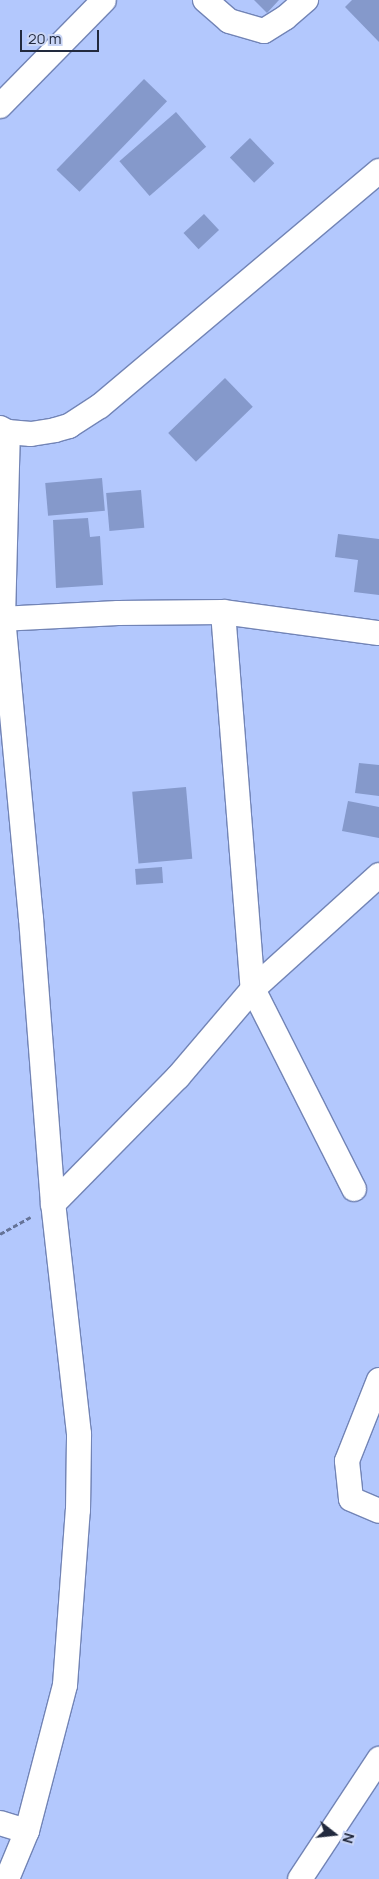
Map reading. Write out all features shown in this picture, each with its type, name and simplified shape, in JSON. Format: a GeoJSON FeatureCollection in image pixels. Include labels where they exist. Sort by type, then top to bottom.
{"type":"FeatureCollection","features":[{"type":"Feature","properties":{"kind":"street"},"geometry":{"type":"LineString","coordinates":[[0,106],[104,0]]}},
{"type":"Feature","properties":{"kind":"street"},"geometry":{"type":"LineString","coordinates":[[204,0],[229,21],[264,31],[285,18],[306,0]]}},
{"type":"Feature","properties":{"kind":"street"},"geometry":{"type":"LineString","coordinates":[[6,1879],[27,1831],[66,1685],[78,1510],[78,1434],[53,1204],[31,919],[1,619],[4,430],[31,434],[55,430],[69,426],[100,406],[379,171]]}},
{"type":"Feature","properties":{"kind":"street"},"geometry":{"type":"LineString","coordinates":[[1,619],[118,613],[223,612],[379,633]]}},
{"type":"Feature","properties":{"kind":"street"},"geometry":{"type":"LineString","coordinates":[[223,612],[253,989],[354,1189]]}},
{"type":"Feature","properties":{"kind":"street"},"geometry":{"type":"LineString","coordinates":[[53,1204],[178,1077],[253,989],[379,875]]}},
{"type":"Feature","properties":{"kind":"street"},"geometry":{"type":"LineString","coordinates":[[379,1380],[347,1461],[352,1499],[379,1511]]}},
{"type":"Feature","properties":{"kind":"street"},"geometry":{"type":"LineString","coordinates":[[300,1879],[379,1759]]}},
{"type":"Feature","properties":{"kind":"street"},"geometry":{"type":"LineString","coordinates":[[0,1823],[27,1831]]}},
{"type":"Feature","properties":{"kind":"path"},"geometry":{"type":"LineString","coordinates":[[0,1234],[53,1204]]}},
{"type":"Feature","properties":{"kind":"building"},"geometry":{"type":"Polygon","coordinates":[[[254,0],[279,0],[267,13],[254,0]]]}},
{"type":"Feature","properties":{"kind":"building"},"geometry":{"type":"Polygon","coordinates":[[[352,0],[379,0],[379,42],[345,7],[352,0]]]}},
{"type":"Feature","properties":{"kind":"building"},"geometry":{"type":"Polygon","coordinates":[[[144,79],[167,101],[79,192],[56,170],[144,79]]]}},
{"type":"Feature","properties":{"kind":"building"},"geometry":{"type":"Polygon","coordinates":[[[176,112],[206,147],[150,196],[119,161],[176,112]]]}},
{"type":"Feature","properties":{"kind":"building"},"geometry":{"type":"Polygon","coordinates":[[[250,138],[274,163],[254,183],[230,157],[250,138]]]}},
{"type":"Feature","properties":{"kind":"building"},"geometry":{"type":"Polygon","coordinates":[[[204,214],[219,230],[199,249],[184,233],[204,214]]]}},
{"type":"Feature","properties":{"kind":"building"},"geometry":{"type":"Polygon","coordinates":[[[225,378],[253,407],[196,462],[168,433],[225,378]]]}},
{"type":"Feature","properties":{"kind":"building"},"geometry":{"type":"Polygon","coordinates":[[[102,478],[105,511],[48,516],[45,483],[102,478]]]}},
{"type":"Feature","properties":{"kind":"building"},"geometry":{"type":"Polygon","coordinates":[[[141,490],[144,528],[109,531],[106,493],[141,490]]]}},
{"type":"Feature","properties":{"kind":"building"},"geometry":{"type":"Polygon","coordinates":[[[88,518],[90,537],[100,536],[103,585],[56,588],[53,520],[88,518]]]}},
{"type":"Feature","properties":{"kind":"building"},"geometry":{"type":"Polygon","coordinates":[[[338,534],[379,539],[379,595],[354,592],[358,560],[335,557],[338,534]]]}},
{"type":"Feature","properties":{"kind":"building"},"geometry":{"type":"Polygon","coordinates":[[[359,763],[379,765],[379,796],[355,793],[359,763]]]}},
{"type":"Feature","properties":{"kind":"building"},"geometry":{"type":"Polygon","coordinates":[[[186,787],[192,859],[138,863],[132,792],[186,787]]]}},
{"type":"Feature","properties":{"kind":"building"},"geometry":{"type":"Polygon","coordinates":[[[348,801],[379,807],[379,838],[342,831],[348,801]]]}},
{"type":"Feature","properties":{"kind":"building"},"geometry":{"type":"Polygon","coordinates":[[[162,867],[163,883],[136,885],[135,869],[162,867]]]}}]}
